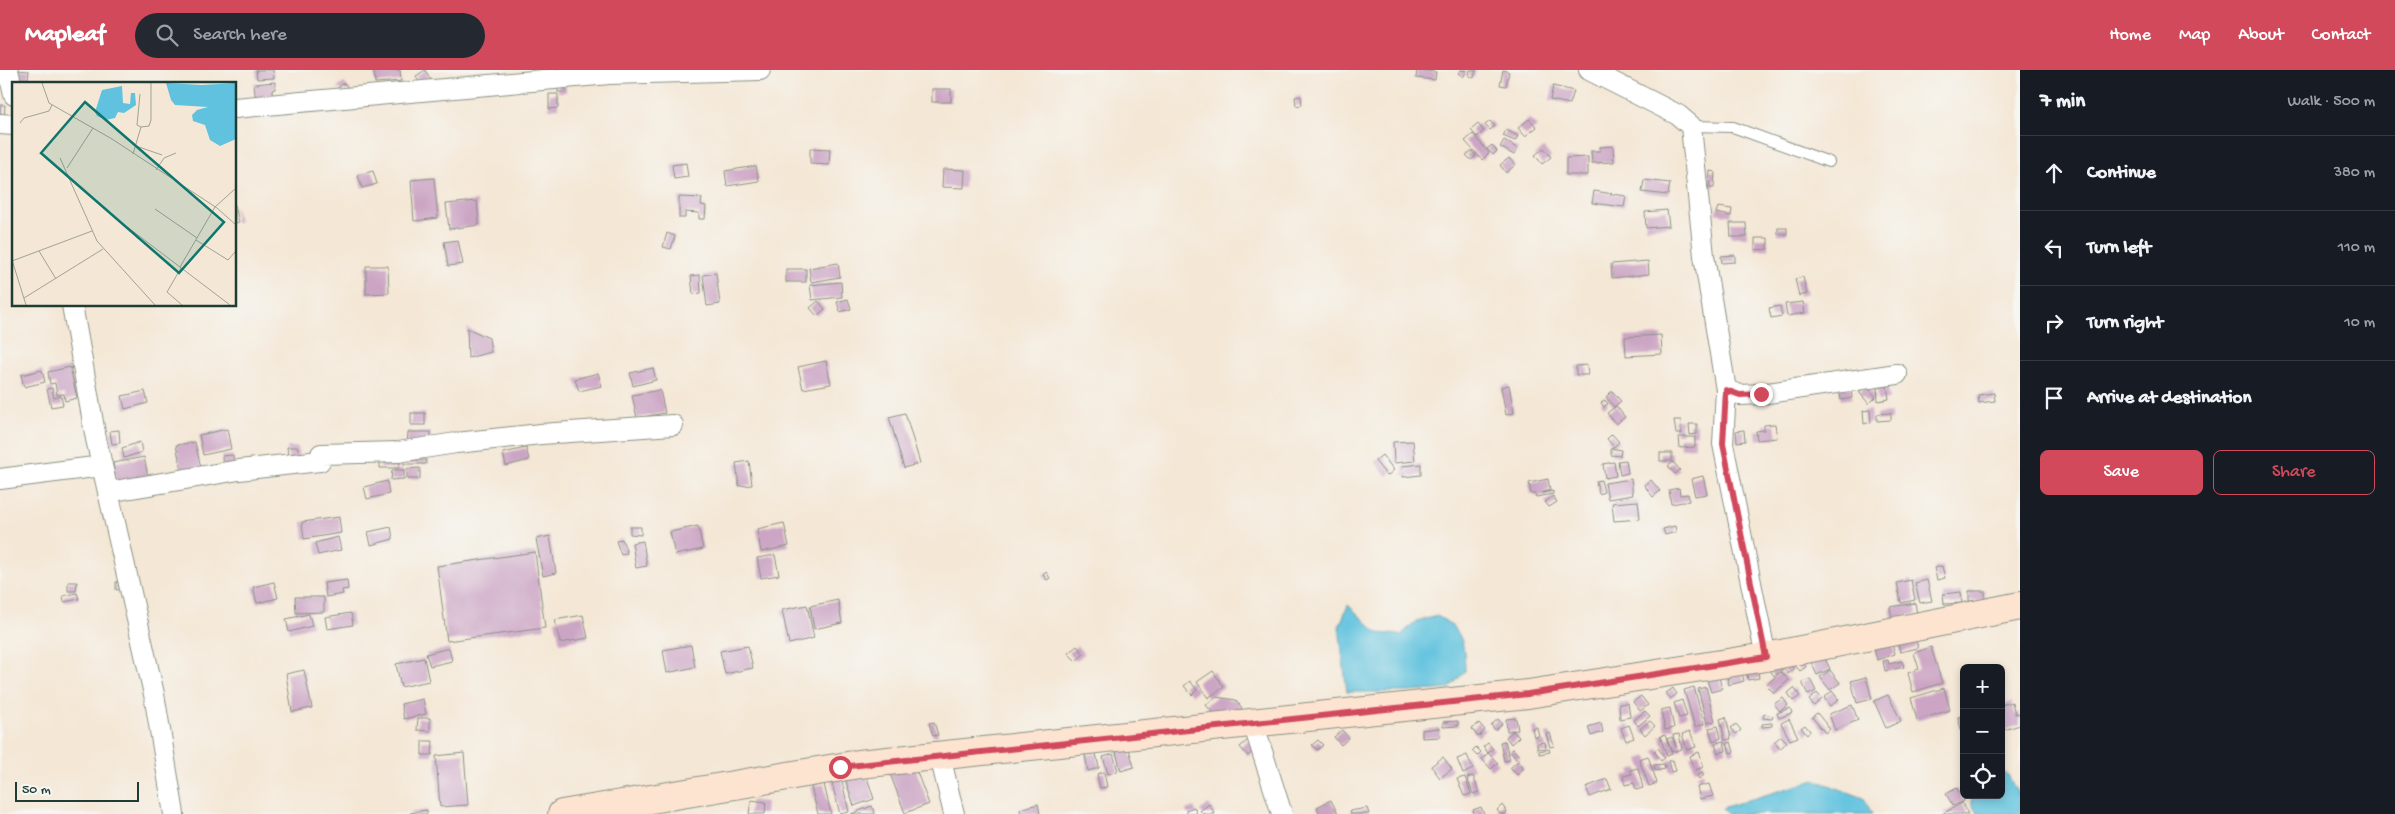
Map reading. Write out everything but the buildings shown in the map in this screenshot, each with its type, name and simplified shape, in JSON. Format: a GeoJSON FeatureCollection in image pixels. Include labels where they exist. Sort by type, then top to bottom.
{"type":"FeatureCollection","features":[{"type":"Feature","properties":{"kind":"street"},"geometry":{"type":"LineString","coordinates":[[8,70],[12,87]]}},
{"type":"Feature","properties":{"kind":"street"},"geometry":{"type":"LineString","coordinates":[[236,108],[609,74],[760,70]]}},
{"type":"Feature","properties":{"kind":"street"},"geometry":{"type":"LineString","coordinates":[[1589,70],[1678,115],[1692,126],[1704,256],[1726,390],[1723,444],[1766,657]]}},
{"type":"Feature","properties":{"kind":"street"},"geometry":{"type":"LineString","coordinates":[[72,306],[102,466],[154,694],[174,814]]}},
{"type":"Feature","properties":{"kind":"street"},"geometry":{"type":"LineString","coordinates":[[1726,390],[1740,395],[1761,394],[1897,374]]}},
{"type":"Feature","properties":{"kind":"street"},"geometry":{"type":"LineString","coordinates":[[108,492],[239,470],[320,461],[321,454],[398,452],[456,443],[531,435],[672,425]]}},
{"type":"Feature","properties":{"kind":"street"},"geometry":{"type":"LineString","coordinates":[[0,479],[102,466]]}},
{"type":"Feature","properties":{"kind":"street"},"geometry":{"type":"LineString","coordinates":[[562,814],[859,764],[1528,694],[1766,657],[2020,606]]}},
{"type":"Feature","properties":{"kind":"street"},"geometry":{"type":"LineString","coordinates":[[1253,723],[1279,813]]}},
{"type":"Feature","properties":{"kind":"street"},"geometry":{"type":"LineString","coordinates":[[940,756],[954,814]]}},
{"type":"Feature","properties":{"kind":"lane"},"geometry":{"type":"LineString","coordinates":[[1692,126],[1732,127],[1829,162]]}},
{"type":"Feature","properties":{"kind":"water"},"geometry":{"type":"Polygon","coordinates":[[[1348,605],[1378,633],[1401,635],[1416,621],[1437,616],[1446,621],[1461,638],[1465,671],[1449,689],[1408,692],[1347,692],[1339,627],[1348,605]]]}},
{"type":"Feature","properties":{"kind":"water"},"geometry":{"type":"Polygon","coordinates":[[[2005,774],[2008,775],[2020,798],[2020,814],[1978,814],[1972,805],[1972,799],[2005,799],[2005,774]]]}},
{"type":"Feature","properties":{"kind":"water"},"geometry":{"type":"Polygon","coordinates":[[[1815,780],[1864,798],[1872,814],[1727,814],[1722,808],[1815,780]]]}},
{"type":"Feature","properties":{"kind":"route"},"geometry":{"type":"LineString","coordinates":[[840,767],[1528,694],[1766,657],[1723,444],[1726,390],[1740,395],[1761,394]]}}]}
